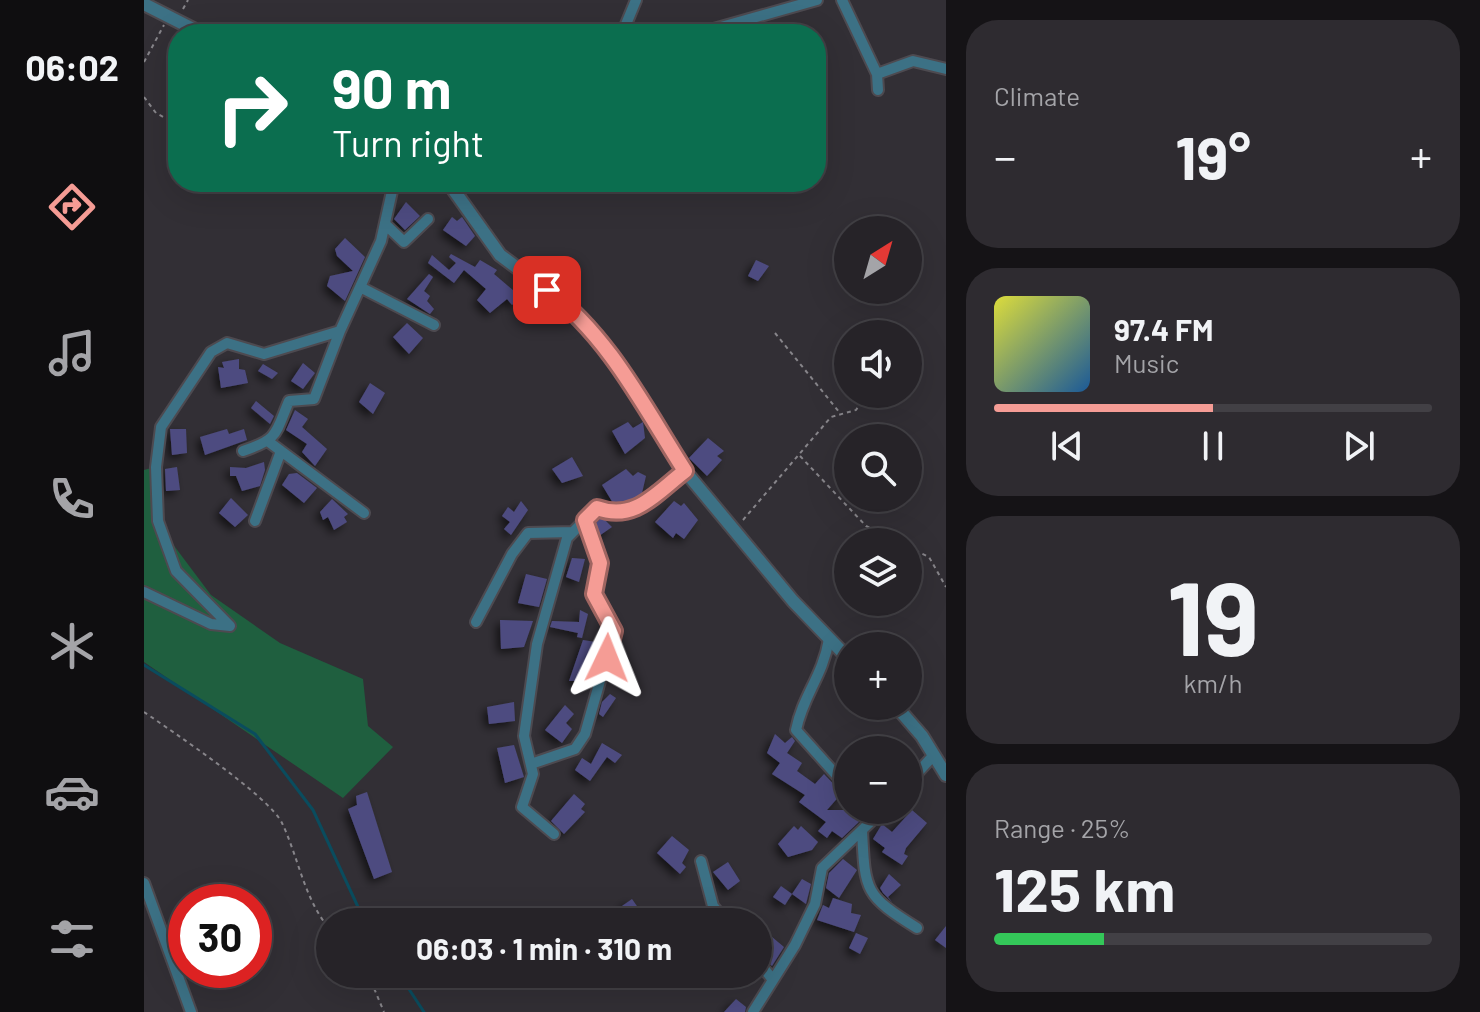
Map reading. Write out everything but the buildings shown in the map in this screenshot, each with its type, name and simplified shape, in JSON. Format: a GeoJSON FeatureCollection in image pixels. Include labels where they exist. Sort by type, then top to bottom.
{"type":"FeatureCollection","features":[{"type":"Feature","properties":{"kind":"street"},"geometry":{"type":"LineString","coordinates":[[626,24],[636,0]]}},
{"type":"Feature","properties":{"kind":"street"},"geometry":{"type":"LineString","coordinates":[[732,24],[817,0]]}},
{"type":"Feature","properties":{"kind":"street"},"geometry":{"type":"LineString","coordinates":[[842,0],[877,74],[878,90]]}},
{"type":"Feature","properties":{"kind":"street"},"geometry":{"type":"LineString","coordinates":[[144,4],[183,24]]}},
{"type":"Feature","properties":{"kind":"street"},"geometry":{"type":"LineString","coordinates":[[877,74],[913,61],[946,69]]}},
{"type":"Feature","properties":{"kind":"street"},"geometry":{"type":"LineString","coordinates":[[243,451],[269,442],[289,401],[314,399],[340,331],[381,241],[392,192]]}},
{"type":"Feature","properties":{"kind":"street"},"geometry":{"type":"LineString","coordinates":[[455,192],[500,255],[571,308],[604,344],[685,471],[834,644]]}},
{"type":"Feature","properties":{"kind":"street"},"geometry":{"type":"LineString","coordinates":[[385,224],[404,242],[428,219]]}},
{"type":"Feature","properties":{"kind":"street"},"geometry":{"type":"LineString","coordinates":[[360,287],[434,325]]}},
{"type":"Feature","properties":{"kind":"street"},"geometry":{"type":"LineString","coordinates":[[144,592],[211,624],[230,626],[176,571],[158,521],[156,467],[161,427],[211,352],[227,343],[264,354],[340,331]]}},
{"type":"Feature","properties":{"kind":"street"},"geometry":{"type":"LineString","coordinates":[[269,442],[364,513]]}},
{"type":"Feature","properties":{"kind":"street"},"geometry":{"type":"LineString","coordinates":[[255,521],[281,451]]}},
{"type":"Feature","properties":{"kind":"street"},"geometry":{"type":"LineString","coordinates":[[554,834],[522,807],[533,774],[524,736],[537,644],[567,538],[597,508],[614,514],[632,512],[685,471]]}},
{"type":"Feature","properties":{"kind":"street"},"geometry":{"type":"LineString","coordinates":[[531,764],[575,749],[585,734],[614,631],[594,594],[600,563],[585,520]]}},
{"type":"Feature","properties":{"kind":"street"},"geometry":{"type":"LineString","coordinates":[[476,622],[512,554],[528,533],[573,532]]}},
{"type":"Feature","properties":{"kind":"street"},"geometry":{"type":"LineString","coordinates":[[829,639],[824,667],[800,707],[796,730],[834,772]]}},
{"type":"Feature","properties":{"kind":"street"},"geometry":{"type":"LineString","coordinates":[[908,720],[946,775]]}},
{"type":"Feature","properties":{"kind":"street"},"geometry":{"type":"LineString","coordinates":[[922,768],[933,756]]}},
{"type":"Feature","properties":{"kind":"street"},"geometry":{"type":"LineString","coordinates":[[753,1012],[815,904],[822,868],[867,824]]}},
{"type":"Feature","properties":{"kind":"street"},"geometry":{"type":"LineString","coordinates":[[862,830],[866,886],[880,905],[917,928]]}},
{"type":"Feature","properties":{"kind":"street"},"geometry":{"type":"LineString","coordinates":[[701,861],[715,908]]}},
{"type":"Feature","properties":{"kind":"street"},"geometry":{"type":"LineString","coordinates":[[144,883],[191,1012]]}},
{"type":"Feature","properties":{"kind":"path"},"geometry":{"type":"LineString","coordinates":[[144,62],[169,17]]}},
{"type":"Feature","properties":{"kind":"path"},"geometry":{"type":"LineString","coordinates":[[144,97],[156,113],[168,120]]}},
{"type":"Feature","properties":{"kind":"path"},"geometry":{"type":"LineString","coordinates":[[775,333],[841,414]]}},
{"type":"Feature","properties":{"kind":"path"},"geometry":{"type":"LineString","coordinates":[[734,530],[831,417],[857,408]]}},
{"type":"Feature","properties":{"kind":"path"},"geometry":{"type":"LineString","coordinates":[[800,455],[870,528]]}},
{"type":"Feature","properties":{"kind":"path"},"geometry":{"type":"LineString","coordinates":[[922,554],[929,557],[946,587]]}},
{"type":"Feature","properties":{"kind":"path"},"geometry":{"type":"LineString","coordinates":[[144,712],[232,775],[281,819],[300,870],[319,908]]}},
{"type":"Feature","properties":{"kind":"path"},"geometry":{"type":"LineString","coordinates":[[374,988],[384,1012]]}},
{"type":"Feature","properties":{"kind":"green space"},"geometry":{"type":"Polygon","coordinates":[[[151,468],[166,535],[211,595],[280,643],[363,679],[368,726],[393,747],[343,798],[144,662],[144,470],[151,468]]]}},
{"type":"Feature","properties":{"kind":"waterway"},"geometry":{"type":"LineString","coordinates":[[144,665],[255,734],[313,810],[358,908]]}},
{"type":"Feature","properties":{"kind":"waterway"},"geometry":{"type":"LineString","coordinates":[[408,988],[424,1012]]}},
{"type":"Feature","properties":{"kind":"route"},"geometry":{"type":"LineString","coordinates":[[547,290],[571,308],[604,344],[685,471],[632,512],[614,514],[597,508],[585,520],[600,563],[594,594],[614,631],[607,658]]}}]}
